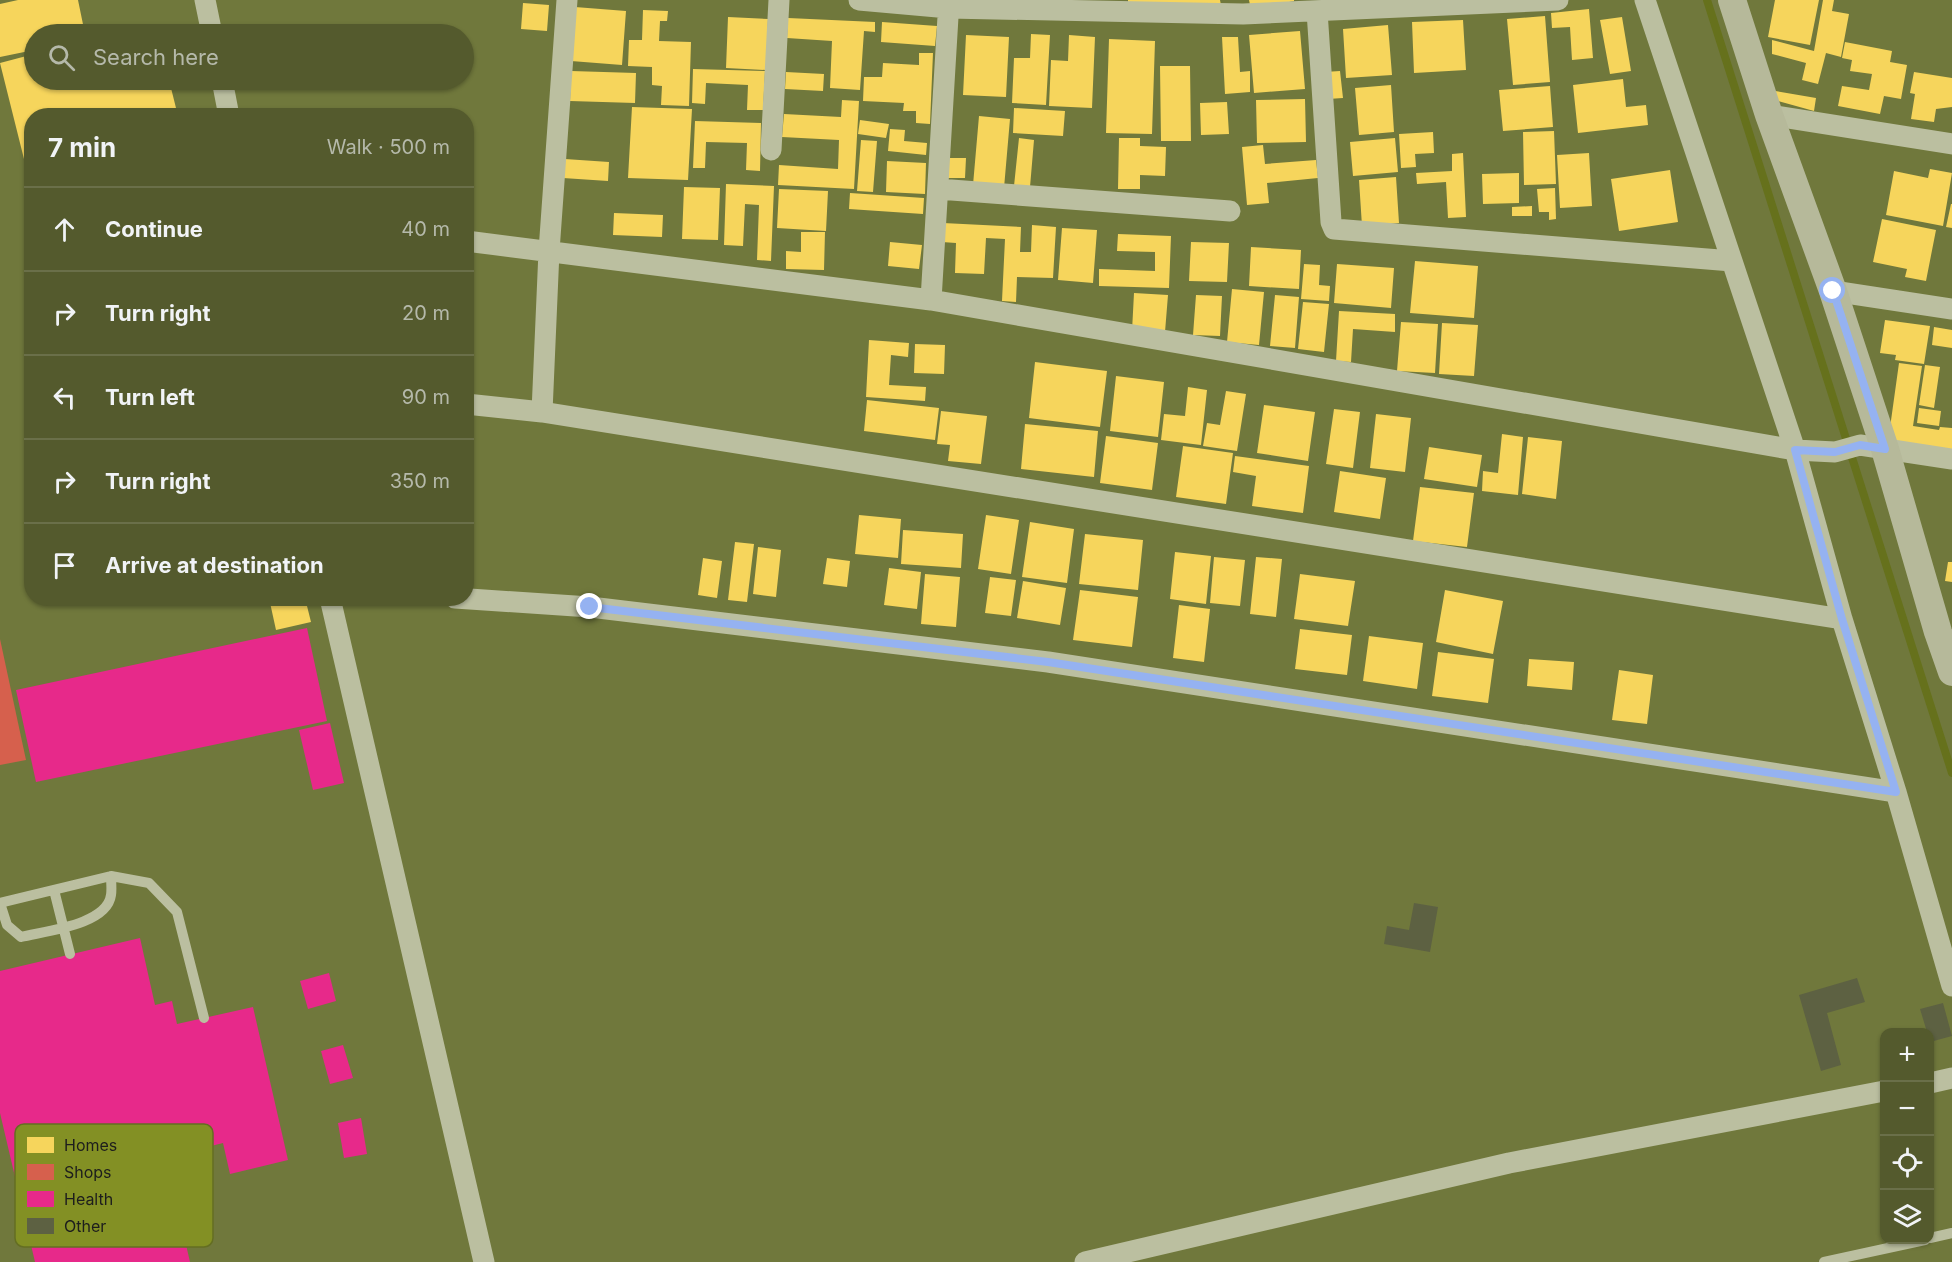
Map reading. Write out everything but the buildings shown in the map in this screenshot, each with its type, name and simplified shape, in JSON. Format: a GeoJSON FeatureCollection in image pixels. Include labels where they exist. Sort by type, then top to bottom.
{"type":"FeatureCollection","features":[{"type":"Feature","properties":{"kind":"street"},"geometry":{"type":"LineString","coordinates":[[205,0],[210,24]]}},
{"type":"Feature","properties":{"kind":"street"},"geometry":{"type":"LineString","coordinates":[[542,412],[549,251],[567,0]]}},
{"type":"Feature","properties":{"kind":"street"},"geometry":{"type":"LineString","coordinates":[[771,150],[779,0]]}},
{"type":"Feature","properties":{"kind":"street"},"geometry":{"type":"LineString","coordinates":[[859,0],[949,4],[1241,7],[1317,11],[1421,3],[1558,0]]}},
{"type":"Feature","properties":{"kind":"street"},"geometry":{"type":"LineString","coordinates":[[1646,0],[1795,450],[1842,619],[1896,792],[1952,986]]}},
{"type":"Feature","properties":{"kind":"street"},"geometry":{"type":"LineString","coordinates":[[1732,0],[1769,115],[1833,291],[1872,447],[1945,633],[1952,672]]}},
{"type":"Feature","properties":{"kind":"street"},"geometry":{"type":"LineString","coordinates":[[931,300],[949,4]]}},
{"type":"Feature","properties":{"kind":"street"},"geometry":{"type":"LineString","coordinates":[[1317,11],[1331,222],[1334,229],[1732,261]]}},
{"type":"Feature","properties":{"kind":"street"},"geometry":{"type":"LineString","coordinates":[[224,90],[227,108]]}},
{"type":"Feature","properties":{"kind":"street"},"geometry":{"type":"LineString","coordinates":[[1769,115],[1952,144]]}},
{"type":"Feature","properties":{"kind":"street"},"geometry":{"type":"LineString","coordinates":[[938,189],[1230,212]]}},
{"type":"Feature","properties":{"kind":"street"},"geometry":{"type":"LineString","coordinates":[[474,242],[931,300],[1795,450],[1835,452],[1872,447],[1952,459]]}},
{"type":"Feature","properties":{"kind":"street"},"geometry":{"type":"LineString","coordinates":[[1833,291],[1952,309]]}},
{"type":"Feature","properties":{"kind":"street"},"geometry":{"type":"LineString","coordinates":[[474,405],[542,412],[1842,619]]}},
{"type":"Feature","properties":{"kind":"street"},"geometry":{"type":"LineString","coordinates":[[474,599],[590,607],[1048,662],[1896,792]]}},
{"type":"Feature","properties":{"kind":"street"},"geometry":{"type":"LineString","coordinates":[[332,606],[484,1262]]}},
{"type":"Feature","properties":{"kind":"street"},"geometry":{"type":"LineString","coordinates":[[1934,1082],[1952,1078]]}},
{"type":"Feature","properties":{"kind":"street"},"geometry":{"type":"LineString","coordinates":[[1085,1262],[1509,1163],[1880,1092]]}},
{"type":"Feature","properties":{"kind":"lane"},"geometry":{"type":"LineString","coordinates":[[111,876],[111,896],[105,908],[87,921],[21,937],[7,925],[0,903],[111,876],[149,883],[177,912],[204,1018]]}},
{"type":"Feature","properties":{"kind":"lane"},"geometry":{"type":"LineString","coordinates":[[54,890],[70,954]]}},
{"type":"Feature","properties":{"kind":"lane"},"geometry":{"type":"LineString","coordinates":[[1934,1237],[1952,1233]]}},
{"type":"Feature","properties":{"kind":"lane"},"geometry":{"type":"LineString","coordinates":[[1824,1262],[1903,1244]]}},
{"type":"Feature","properties":{"kind":"waterway"},"geometry":{"type":"LineString","coordinates":[[1707,0],[1952,773]]}},
{"type":"Feature","properties":{"kind":"route"},"geometry":{"type":"LineString","coordinates":[[590,607],[1048,662],[1896,792],[1842,619],[1795,450],[1835,452],[1860,445],[1885,449],[1833,291]]}}]}
